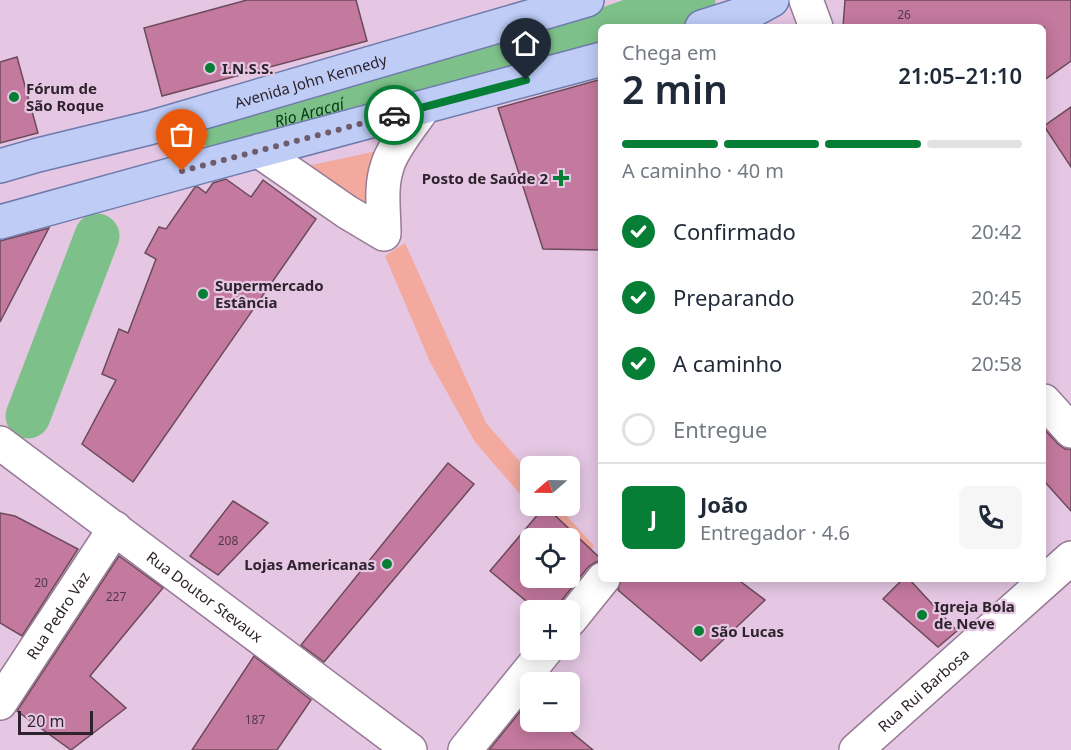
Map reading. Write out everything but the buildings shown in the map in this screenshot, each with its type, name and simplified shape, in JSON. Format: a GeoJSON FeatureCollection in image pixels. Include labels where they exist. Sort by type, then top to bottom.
{"type":"FeatureCollection","features":[{"type":"Feature","properties":{"kind":"main road","name":"Avenida John Kennedy"},"geometry":{"type":"LineString","coordinates":[[0,166],[38,154],[149,128],[587,0]]}},
{"type":"Feature","properties":{"kind":"main road"},"geometry":{"type":"LineString","coordinates":[[711,24],[752,11],[772,0]]}},
{"type":"Feature","properties":{"kind":"main road"},"geometry":{"type":"LineString","coordinates":[[0,222],[199,166],[598,60]]}},
{"type":"Feature","properties":{"kind":"main road"},"geometry":{"type":"LineString","coordinates":[[186,117],[199,166]]}},
{"type":"Feature","properties":{"kind":"street"},"geometry":{"type":"LineString","coordinates":[[806,0],[815,24]]}},
{"type":"Feature","properties":{"kind":"street"},"geometry":{"type":"LineString","coordinates":[[259,151],[347,212],[384,234],[383,186],[386,168],[391,156],[424,107]]}},
{"type":"Feature","properties":{"kind":"street"},"geometry":{"type":"LineString","coordinates":[[1046,404],[1071,431]]}},
{"type":"Feature","properties":{"kind":"street","name":"Rua Doutor Stevaux"},"geometry":{"type":"LineString","coordinates":[[7,457],[115,528],[410,750]]}},
{"type":"Feature","properties":{"kind":"street","name":"Rua Pedro Vaz"},"geometry":{"type":"LineString","coordinates":[[0,703],[115,528]]}},
{"type":"Feature","properties":{"kind":"street","name":"Rua Rui Barbosa"},"geometry":{"type":"LineString","coordinates":[[1046,580],[1071,558]]}},
{"type":"Feature","properties":{"kind":"street"},"geometry":{"type":"LineString","coordinates":[[580,608],[601,582]]}},
{"type":"Feature","properties":{"kind":"street","name":"Rua Rui Barbosa"},"geometry":{"type":"LineString","coordinates":[[856,750],[1044,582]]}},
{"type":"Feature","properties":{"kind":"street"},"geometry":{"type":"LineString","coordinates":[[465,750],[538,660]]}},
{"type":"Feature","properties":{"kind":"shaded area"},"geometry":{"type":"Polygon","coordinates":[[[382,150],[370,204],[359,207],[307,166],[382,150]]]}},
{"type":"Feature","properties":{"kind":"shaded area"},"geometry":{"type":"Polygon","coordinates":[[[405,243],[486,423],[520,462],[520,494],[475,442],[430,362],[385,256],[405,243]]]}},
{"type":"Feature","properties":{"kind":"shaded area"},"geometry":{"type":"Polygon","coordinates":[[[539,516],[567,516],[578,528],[554,528],[539,516]]]}},
{"type":"Feature","properties":{"kind":"shaded area"},"geometry":{"type":"Polygon","coordinates":[[[580,530],[594,546],[587,556],[580,549],[580,530]]]}},
{"type":"Feature","properties":{"kind":"waterway","name":"Rio Aracaí"},"geometry":{"type":"LineString","coordinates":[[623,24],[693,0]]}},
{"type":"Feature","properties":{"kind":"waterway","name":"Rio Aracaí"},"geometry":{"type":"LineString","coordinates":[[225,135],[567,43],[598,32]]}},
{"type":"Feature","properties":{"kind":"waterway","name":"Rio Aracaí"},"geometry":{"type":"LineString","coordinates":[[28,416],[97,236]]}},
{"type":"Feature","properties":{"kind":"way so far"},"geometry":{"type":"LineString","coordinates":[[182,171],[394,115]]}},
{"type":"Feature","properties":{"kind":"place","name":"I.N.S.S."},"geometry":{"type":"Point","coordinates":[210,68]}},
{"type":"Feature","properties":{"kind":"place","name":"Fórum de São Roque"},"geometry":{"type":"Point","coordinates":[14,97]}},
{"type":"Feature","properties":{"kind":"place","name":"Posto de Saúde 2"},"geometry":{"type":"Point","coordinates":[561,178]}},
{"type":"Feature","properties":{"kind":"place","name":"Supermercado Estância"},"geometry":{"type":"Point","coordinates":[203,294]}},
{"type":"Feature","properties":{"kind":"place","name":"Lojas Americanas"},"geometry":{"type":"Point","coordinates":[387,564]}},
{"type":"Feature","properties":{"kind":"place","name":"Igreja Bola de Neve"},"geometry":{"type":"Point","coordinates":[922,615]}},
{"type":"Feature","properties":{"kind":"place","name":"São Lucas"},"geometry":{"type":"Point","coordinates":[699,631]}},
{"type":"Feature","properties":{"kind":"route"},"geometry":{"type":"LineString","coordinates":[[394,115],[526,80]]}}]}
